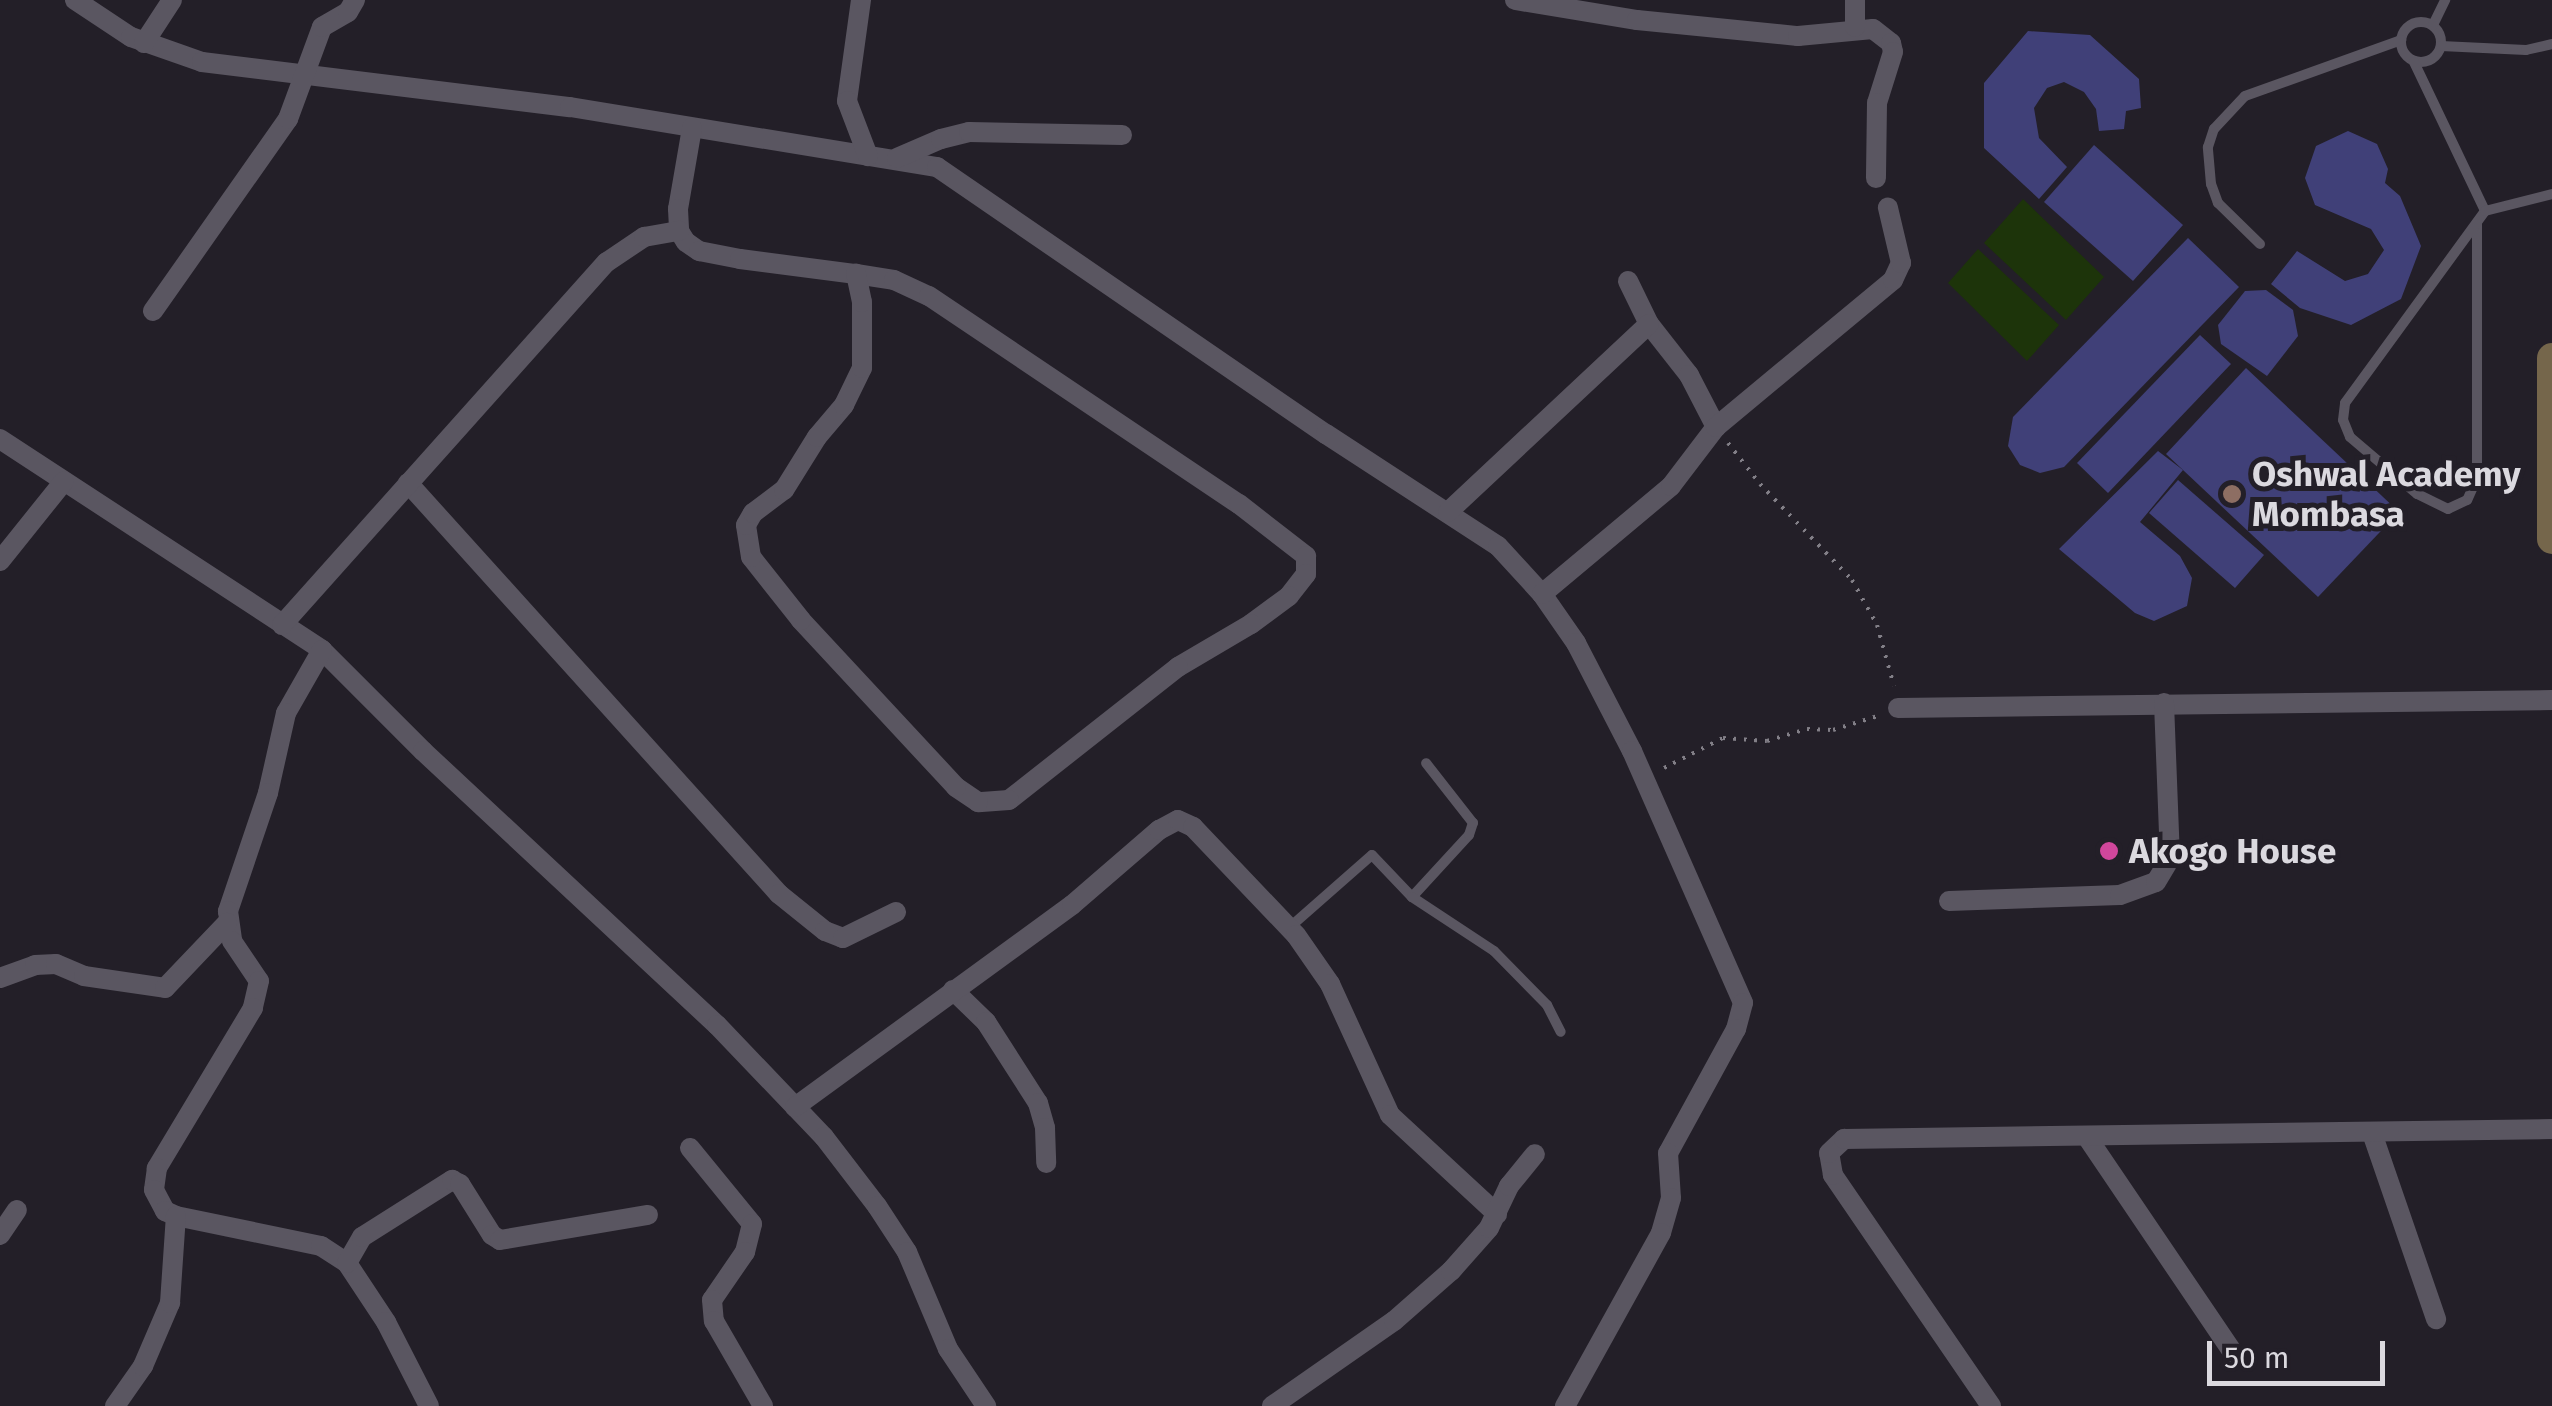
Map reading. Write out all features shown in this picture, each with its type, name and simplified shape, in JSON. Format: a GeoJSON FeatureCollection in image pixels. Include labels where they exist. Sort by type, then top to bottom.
{"type":"FeatureCollection","features":[{"type":"Feature","properties":{"kind":"main road"},"geometry":{"type":"LineString","coordinates":[[2552,358],[2552,539]]}},
{"type":"Feature","properties":{"kind":"street"},"geometry":{"type":"LineString","coordinates":[[75,0],[113,28],[202,62],[482,96],[896,159],[947,171],[1326,434],[1498,546],[1542,594],[1576,643],[1740,988],[1742,1015],[1668,1153],[1670,1212],[1565,1406]]}},
{"type":"Feature","properties":{"kind":"street"},"geometry":{"type":"LineString","coordinates":[[144,42],[172,0]]}},
{"type":"Feature","properties":{"kind":"street"},"geometry":{"type":"LineString","coordinates":[[153,310],[288,119],[322,28],[348,12],[355,0]]}},
{"type":"Feature","properties":{"kind":"street"},"geometry":{"type":"LineString","coordinates":[[861,0],[847,101],[868,156]]}},
{"type":"Feature","properties":{"kind":"street"},"geometry":{"type":"LineString","coordinates":[[1515,0],[1637,20],[1798,36],[1839,36],[1855,27],[1884,35],[1893,52],[1877,103],[1876,178]]}},
{"type":"Feature","properties":{"kind":"street"},"geometry":{"type":"LineString","coordinates":[[1855,0],[1855,27]]}},
{"type":"Feature","properties":{"kind":"street"},"geometry":{"type":"LineString","coordinates":[[678,231],[692,128]]}},
{"type":"Feature","properties":{"kind":"street"},"geometry":{"type":"LineString","coordinates":[[896,159],[969,132],[1122,135]]}},
{"type":"Feature","properties":{"kind":"street"},"geometry":{"type":"LineString","coordinates":[[1542,594],[1671,486],[1716,427],[1894,280],[1901,263],[1888,208]]}},
{"type":"Feature","properties":{"kind":"street"},"geometry":{"type":"LineString","coordinates":[[678,231],[699,251],[856,274],[894,280],[929,296],[1239,504],[1296,546],[1308,564],[1300,585],[1276,605],[1178,667],[1000,803],[978,802],[968,796],[899,730],[751,557],[746,538],[753,513],[784,490],[854,386],[864,353],[862,302],[856,274]]}},
{"type":"Feature","properties":{"kind":"street"},"geometry":{"type":"LineString","coordinates":[[282,626],[607,262],[644,237],[678,231]]}},
{"type":"Feature","properties":{"kind":"street"},"geometry":{"type":"LineString","coordinates":[[1628,280],[1649,324],[1689,374],[1716,427]]}},
{"type":"Feature","properties":{"kind":"street"},"geometry":{"type":"LineString","coordinates":[[1448,512],[1649,324]]}},
{"type":"Feature","properties":{"kind":"street"},"geometry":{"type":"LineString","coordinates":[[0,439],[322,650],[423,751],[658,968],[795,1106],[867,1192],[907,1252],[948,1349],[986,1406]]}},
{"type":"Feature","properties":{"kind":"street"},"geometry":{"type":"LineString","coordinates":[[0,561],[64,481]]}},
{"type":"Feature","properties":{"kind":"street"},"geometry":{"type":"LineString","coordinates":[[408,483],[779,894],[825,932],[843,938],[896,912]]}},
{"type":"Feature","properties":{"kind":"street"},"geometry":{"type":"LineString","coordinates":[[0,978],[36,965],[56,964],[84,976],[165,988],[227,923],[268,793],[286,713],[322,650]]}},
{"type":"Feature","properties":{"kind":"street"},"geometry":{"type":"LineString","coordinates":[[1898,708],[2552,700]]}},
{"type":"Feature","properties":{"kind":"street"},"geometry":{"type":"LineString","coordinates":[[1950,901],[2120,895],[2156,882],[2170,859],[2164,703]]}},
{"type":"Feature","properties":{"kind":"street"},"geometry":{"type":"LineString","coordinates":[[795,1106],[1072,905],[1159,830],[1178,820],[1193,827],[1289,928],[1330,984],[1390,1115],[1497,1214]]}},
{"type":"Feature","properties":{"kind":"street"},"geometry":{"type":"LineString","coordinates":[[227,923],[232,941],[259,981],[253,1008],[157,1168],[154,1190],[158,1203],[176,1216],[321,1246],[347,1263],[386,1322],[428,1406]]}},
{"type":"Feature","properties":{"kind":"street"},"geometry":{"type":"LineString","coordinates":[[954,990],[986,1022],[1038,1103],[1046,1164]]}},
{"type":"Feature","properties":{"kind":"street"},"geometry":{"type":"LineString","coordinates":[[1991,1406],[1833,1174],[1829,1153],[1844,1139],[2552,1129]]}},
{"type":"Feature","properties":{"kind":"street"},"geometry":{"type":"LineString","coordinates":[[2372,1133],[2436,1319]]}},
{"type":"Feature","properties":{"kind":"street"},"geometry":{"type":"LineString","coordinates":[[2088,1138],[2233,1353]]}},
{"type":"Feature","properties":{"kind":"street"},"geometry":{"type":"LineString","coordinates":[[690,1148],[752,1224],[746,1252],[712,1300],[714,1321],[763,1406]]}},
{"type":"Feature","properties":{"kind":"street"},"geometry":{"type":"LineString","coordinates":[[1272,1406],[1394,1322],[1472,1250],[1497,1214],[1516,1175],[1536,1154]]}},
{"type":"Feature","properties":{"kind":"street"},"geometry":{"type":"LineString","coordinates":[[347,1263],[362,1237],[452,1180],[460,1184],[492,1235],[500,1240],[648,1214]]}},
{"type":"Feature","properties":{"kind":"street"},"geometry":{"type":"LineString","coordinates":[[0,1235],[17,1210]]}},
{"type":"Feature","properties":{"kind":"street"},"geometry":{"type":"LineString","coordinates":[[115,1406],[143,1366],[170,1303],[176,1216]]}},
{"type":"Feature","properties":{"kind":"lane"},"geometry":{"type":"LineString","coordinates":[[2442,46],[2433,25],[2445,0]]}},
{"type":"Feature","properties":{"kind":"lane"},"geometry":{"type":"LineString","coordinates":[[2260,244],[2218,203],[2210,184],[2208,147],[2214,129],[2246,96],[2401,40],[2413,24],[2433,25]]}},
{"type":"Feature","properties":{"kind":"lane"},"geometry":{"type":"LineString","coordinates":[[2401,40],[2404,53],[2414,62],[2486,211]]}},
{"type":"Feature","properties":{"kind":"lane"},"geometry":{"type":"LineString","coordinates":[[2442,46],[2526,50],[2552,44]]}},
{"type":"Feature","properties":{"kind":"lane"},"geometry":{"type":"LineString","coordinates":[[2414,62],[2428,62],[2442,46]]}},
{"type":"Feature","properties":{"kind":"lane"},"geometry":{"type":"LineString","coordinates":[[2477,223],[2477,478],[2467,500],[2448,509],[2417,494],[2350,437],[2343,420],[2345,404],[2477,223],[2486,211],[2552,194]]}},
{"type":"Feature","properties":{"kind":"lane"},"geometry":{"type":"LineString","coordinates":[[1412,897],[1469,836],[1473,824],[1426,763]]}},
{"type":"Feature","properties":{"kind":"lane"},"geometry":{"type":"LineString","coordinates":[[1289,928],[1372,856],[1412,897],[1494,951],[1547,1005],[1561,1032]]}},
{"type":"Feature","properties":{"kind":"path"},"geometry":{"type":"LineString","coordinates":[[1643,779],[1724,738],[1763,741],[1807,729],[1833,730],[1898,708],[1877,626],[1852,580],[1760,484],[1716,427]]}},
{"type":"Feature","properties":{"kind":"green space"},"geometry":{"type":"Polygon","coordinates":[[[2023,199],[2104,277],[2066,320],[1984,243],[2023,199]]]}},
{"type":"Feature","properties":{"kind":"green space"},"geometry":{"type":"Polygon","coordinates":[[[1978,249],[2059,325],[2027,361],[1948,283],[1978,249]]]}},
{"type":"Feature","properties":{"kind":"building"},"geometry":{"type":"Polygon","coordinates":[[[2028,31],[2090,35],[2139,79],[2141,108],[2126,111],[2124,129],[2099,131],[2096,109],[2084,92],[2064,82],[2047,88],[2034,108],[2039,138],[2067,167],[2039,199],[1984,148],[1984,83],[2028,31]]]}},
{"type":"Feature","properties":{"kind":"building"},"geometry":{"type":"Polygon","coordinates":[[[2348,131],[2377,144],[2388,169],[2385,183],[2400,196],[2421,246],[2401,299],[2351,325],[2300,308],[2271,284],[2297,251],[2345,281],[2368,274],[2384,250],[2371,229],[2315,205],[2305,178],[2316,146],[2348,131]]]}},
{"type":"Feature","properties":{"kind":"building"},"geometry":{"type":"Polygon","coordinates":[[[2094,145],[2183,225],[2133,281],[2044,202],[2094,145]]]}},
{"type":"Feature","properties":{"kind":"building"},"geometry":{"type":"Polygon","coordinates":[[[2188,238],[2239,287],[2064,467],[2040,473],[2020,465],[2008,446],[2013,417],[2188,238]]]}},
{"type":"Feature","properties":{"kind":"building"},"geometry":{"type":"Polygon","coordinates":[[[2266,290],[2293,310],[2298,336],[2267,376],[2221,344],[2218,325],[2245,291],[2266,290]]]}},
{"type":"Feature","properties":{"kind":"building"},"geometry":{"type":"Polygon","coordinates":[[[2200,335],[2231,364],[2108,493],[2077,463],[2200,335]]]}},
{"type":"Feature","properties":{"kind":"building"},"geometry":{"type":"Polygon","coordinates":[[[2246,368],[2399,512],[2318,597],[2166,454],[2246,368]]]}},
{"type":"Feature","properties":{"kind":"building"},"geometry":{"type":"Polygon","coordinates":[[[2158,451],[2183,470],[2140,522],[2180,556],[2192,578],[2187,606],[2154,621],[2135,613],[2059,549],[2158,451]]]}},
{"type":"Feature","properties":{"kind":"building"},"geometry":{"type":"Polygon","coordinates":[[[2178,480],[2264,555],[2235,588],[2149,513],[2178,480]]]}},
{"type":"Feature","properties":{"kind":"place","name":"Oshwal Academy Mombasa"},"geometry":{"type":"Point","coordinates":[2232,494]}},
{"type":"Feature","properties":{"kind":"place","name":"Akogo House"},"geometry":{"type":"Point","coordinates":[2109,851]}}]}
